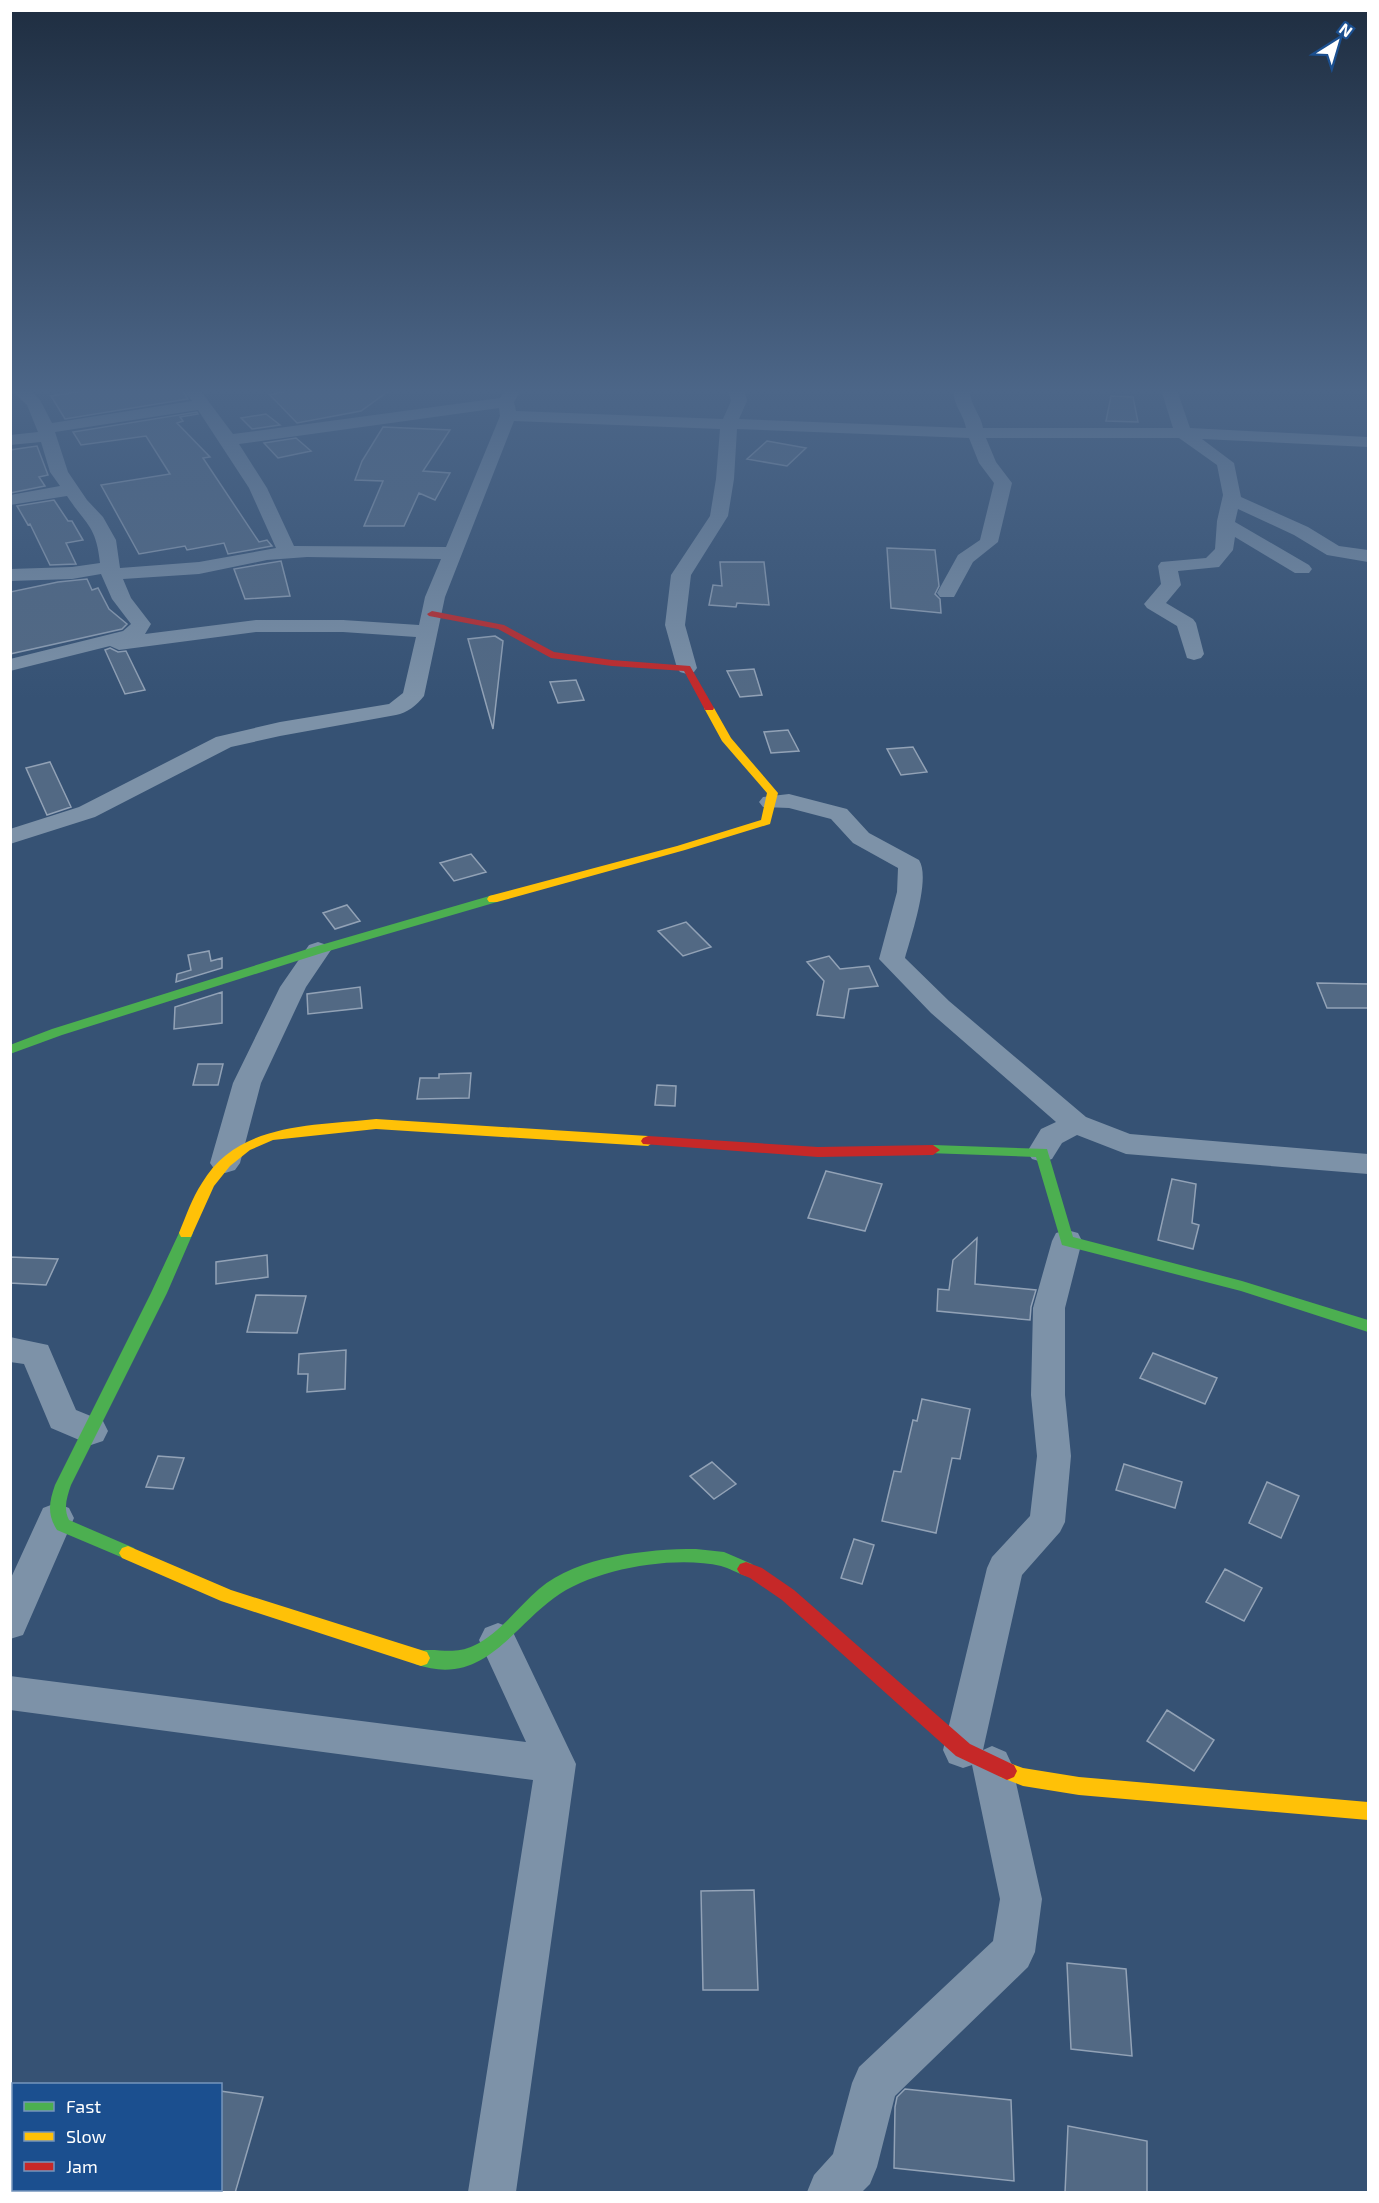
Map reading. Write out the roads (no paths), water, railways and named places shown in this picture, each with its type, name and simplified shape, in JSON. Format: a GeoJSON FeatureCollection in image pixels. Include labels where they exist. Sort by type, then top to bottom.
{"type":"FeatureCollection","features":[{"type":"Feature","properties":{"kind":"street"},"geometry":{"type":"LineString","coordinates":[[10,500],[53,493]]}},
{"type":"Feature","properties":{"kind":"street"},"geometry":{"type":"LineString","coordinates":[[10,665],[130,635],[138,630],[141,624],[122,599],[111,571],[107,540],[97,521],[72,493]]}},
{"type":"Feature","properties":{"kind":"street"},"geometry":{"type":"LineString","coordinates":[[261,493],[288,552]]}},
{"type":"Feature","properties":{"kind":"street"},"geometry":{"type":"LineString","coordinates":[[11,835],[87,812],[224,742],[279,729],[396,709],[413,696],[435,597],[475,493]]}},
{"type":"Feature","properties":{"kind":"street"},"geometry":{"type":"LineString","coordinates":[[10,1050],[57,1032],[318,950],[766,822],[773,794],[726,739],[687,668],[675,625],[681,575],[719,516],[723,493]]}},
{"type":"Feature","properties":{"kind":"street"},"geometry":{"type":"LineString","coordinates":[[948,593],[966,559],[989,542],[1001,493]]}},
{"type":"Feature","properties":{"kind":"street"},"geometry":{"type":"LineString","coordinates":[[1194,654],[1186,623],[1154,604],[1171,585],[1168,566],[1212,563],[1224,550],[1231,493]]}},
{"type":"Feature","properties":{"kind":"street"},"geometry":{"type":"LineString","coordinates":[[1231,499],[1301,531],[1334,551],[1368,556]]}},
{"type":"Feature","properties":{"kind":"street"},"geometry":{"type":"LineString","coordinates":[[1227,525],[1302,569]]}},
{"type":"Feature","properties":{"kind":"street"},"geometry":{"type":"LineString","coordinates":[[10,575],[199,568],[288,552],[365,550],[452,554]]}},
{"type":"Feature","properties":{"kind":"street"},"geometry":{"type":"LineString","coordinates":[[78,648],[256,626],[430,623],[501,627],[552,655],[612,663],[687,668]]}},
{"type":"Feature","properties":{"kind":"street"},"geometry":{"type":"LineString","coordinates":[[771,802],[789,801],[839,814],[861,838],[910,865],[909,892],[892,959],[940,1007],[1076,1124],[1126,1144],[1368,1164]]}},
{"type":"Feature","properties":{"kind":"street"},"geometry":{"type":"LineString","coordinates":[[225,1163],[247,1083],[293,987],[318,950]]}},
{"type":"Feature","properties":{"kind":"street"},"geometry":{"type":"LineString","coordinates":[[10,1623],[56,1518],[56,1508],[63,1485],[159,1293],[208,1184],[225,1163],[245,1148],[271,1136],[376,1124],[818,1152],[949,1150],[1042,1152]]}},
{"type":"Feature","properties":{"kind":"street"},"geometry":{"type":"LineString","coordinates":[[849,2184],[875,2083],[1013,1952],[1021,1899],[977,1757],[1005,1568],[1047,1522],[1054,1456],[1048,1395],[1049,1308],[1067,1240],[1042,1152],[1051,1136],[1076,1124]]}},
{"type":"Feature","properties":{"kind":"street"},"geometry":{"type":"LineString","coordinates":[[1067,1240],[1242,1286],[1368,1326]]}},
{"type":"Feature","properties":{"kind":"street"},"geometry":{"type":"LineString","coordinates":[[10,1349],[36,1354],[63,1419],[91,1431]]}},
{"type":"Feature","properties":{"kind":"street"},"geometry":{"type":"LineString","coordinates":[[56,1518],[63,1525],[227,1596],[419,1658],[453,1660],[479,1653],[498,1640],[549,1592],[585,1573],[630,1562],[677,1556],[718,1558],[756,1573],[788,1595],[977,1757],[1023,1777],[1079,1786],[1368,1810]]}},
{"type":"Feature","properties":{"kind":"street"},"geometry":{"type":"LineString","coordinates":[[492,2193],[555,1764],[498,1640]]}},
{"type":"Feature","properties":{"kind":"street"},"geometry":{"type":"LineString","coordinates":[[10,1693],[555,1764]]}}]}
